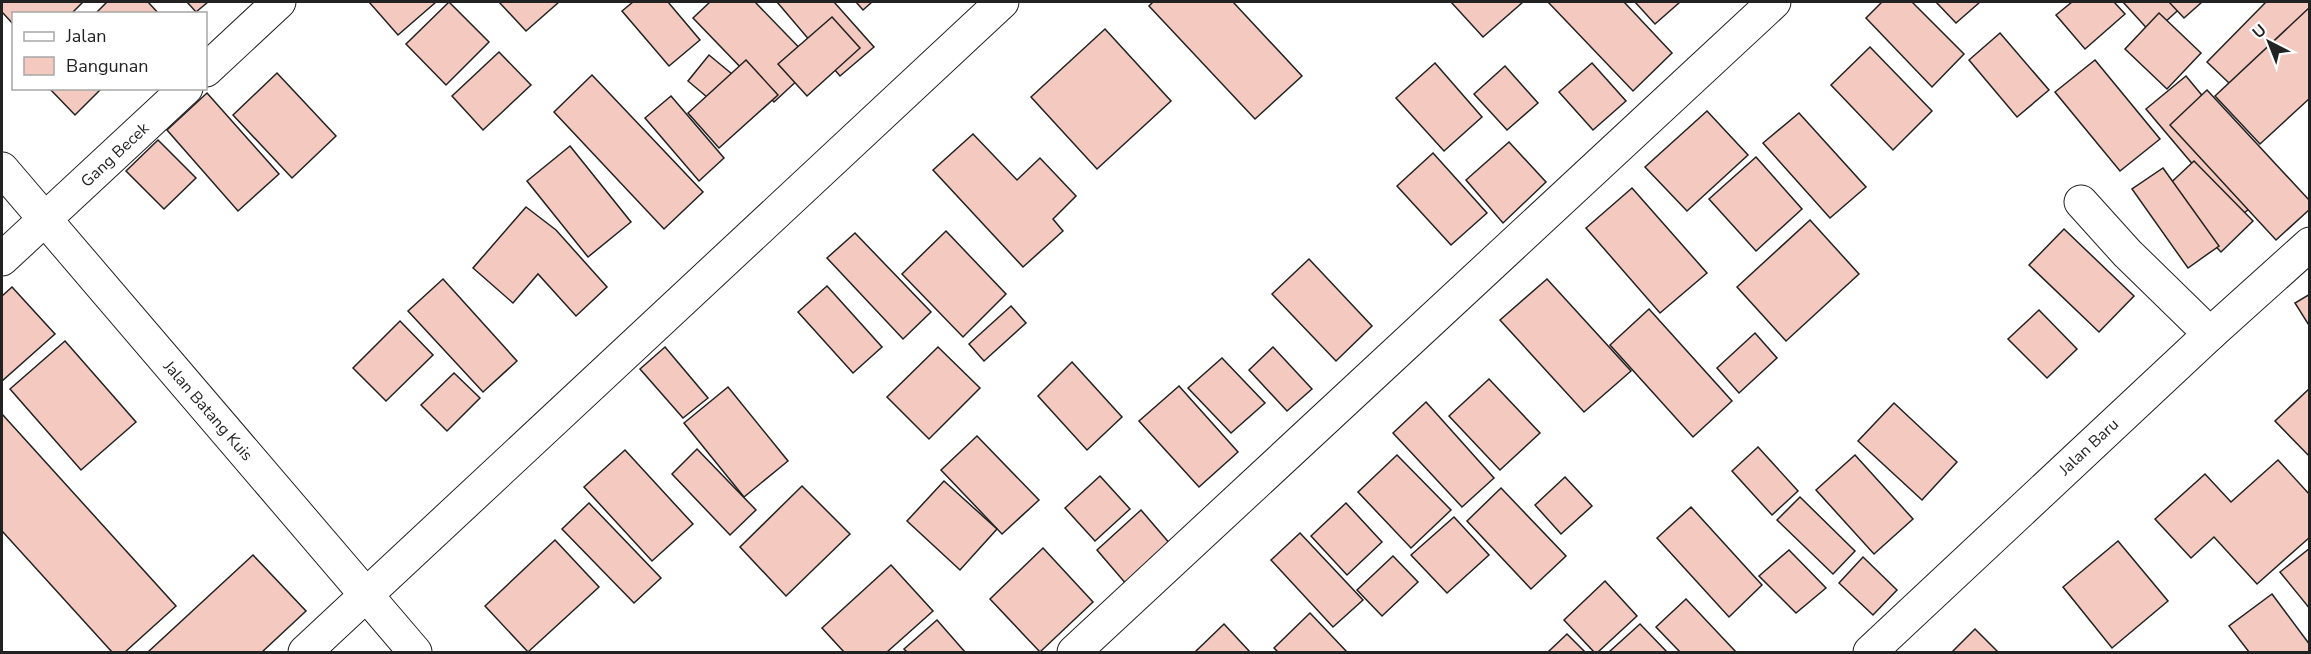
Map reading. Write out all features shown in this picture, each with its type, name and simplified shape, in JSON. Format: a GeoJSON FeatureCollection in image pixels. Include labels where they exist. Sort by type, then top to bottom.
{"type":"FeatureCollection","features":[{"type":"Feature","properties":{"kind":"street"},"geometry":{"type":"LineString","coordinates":[[207,69],[279,2]]}},
{"type":"Feature","properties":{"kind":"street"},"geometry":{"type":"LineString","coordinates":[[305,652],[1002,2]]}},
{"type":"Feature","properties":{"kind":"street"},"geometry":{"type":"LineString","coordinates":[[1074,652],[1774,2]]}},
{"type":"Feature","properties":{"kind":"street","name":"Gang Becek"},"geometry":{"type":"LineString","coordinates":[[2,259],[184,90]]}},
{"type":"Feature","properties":{"kind":"street","name":"Jalan Batang Kuis"},"geometry":{"type":"LineString","coordinates":[[2,169],[44,221],[415,652]]}},
{"type":"Feature","properties":{"kind":"street"},"geometry":{"type":"LineString","coordinates":[[2081,202],[2127,253],[2210,334]]}},
{"type":"Feature","properties":{"kind":"street","name":"Jalan Baru"},"geometry":{"type":"LineString","coordinates":[[1870,652],[2210,334],[2310,244]]}},
{"type":"Feature","properties":{"kind":"building"},"geometry":{"type":"Polygon","coordinates":[[[2,2],[83,2],[73,12],[12,12],[12,23],[2,12],[2,2]]]}},
{"type":"Feature","properties":{"kind":"building"},"geometry":{"type":"Polygon","coordinates":[[[107,2],[148,2],[157,12],[97,12],[107,2]]]}},
{"type":"Feature","properties":{"kind":"building"},"geometry":{"type":"Polygon","coordinates":[[[187,2],[208,2],[196,12],[187,2]]]}},
{"type":"Feature","properties":{"kind":"building"},"geometry":{"type":"Polygon","coordinates":[[[369,2],[436,2],[398,35],[369,2]]]}},
{"type":"Feature","properties":{"kind":"building"},"geometry":{"type":"Polygon","coordinates":[[[449,2],[489,42],[446,85],[406,44],[449,2]]]}},
{"type":"Feature","properties":{"kind":"building"},"geometry":{"type":"Polygon","coordinates":[[[499,2],[559,2],[526,31],[499,2]]]}},
{"type":"Feature","properties":{"kind":"building"},"geometry":{"type":"Polygon","coordinates":[[[633,2],[668,2],[700,40],[669,66],[622,11],[633,2]]]}},
{"type":"Feature","properties":{"kind":"building"},"geometry":{"type":"Polygon","coordinates":[[[710,2],[755,2],[815,64],[774,102],[693,18],[710,2]]]}},
{"type":"Feature","properties":{"kind":"building"},"geometry":{"type":"Polygon","coordinates":[[[777,2],[834,2],[874,47],[840,76],[777,2]]]}},
{"type":"Feature","properties":{"kind":"building"},"geometry":{"type":"Polygon","coordinates":[[[856,2],[872,2],[863,10],[856,2]]]}},
{"type":"Feature","properties":{"kind":"building"},"geometry":{"type":"Polygon","coordinates":[[[1153,2],[1233,2],[1302,76],[1255,119],[1149,6],[1153,2]]]}},
{"type":"Feature","properties":{"kind":"building"},"geometry":{"type":"Polygon","coordinates":[[[1451,2],[1523,2],[1483,37],[1451,2]]]}},
{"type":"Feature","properties":{"kind":"building"},"geometry":{"type":"Polygon","coordinates":[[[1548,2],[1624,2],[1672,53],[1633,91],[1548,2]]]}},
{"type":"Feature","properties":{"kind":"building"},"geometry":{"type":"Polygon","coordinates":[[[1635,2],[1680,2],[1655,24],[1635,2]]]}},
{"type":"Feature","properties":{"kind":"building"},"geometry":{"type":"Polygon","coordinates":[[[1882,2],[1912,2],[1964,54],[1932,87],[1866,18],[1882,2]]]}},
{"type":"Feature","properties":{"kind":"building"},"geometry":{"type":"Polygon","coordinates":[[[1936,2],[1980,2],[1956,23],[1936,2]]]}},
{"type":"Feature","properties":{"kind":"building"},"geometry":{"type":"Polygon","coordinates":[[[2072,2],[2114,2],[2125,14],[2085,49],[2056,15],[2072,2]]]}},
{"type":"Feature","properties":{"kind":"building"},"geometry":{"type":"Polygon","coordinates":[[[2123,2],[2187,2],[2152,34],[2123,2]]]}},
{"type":"Feature","properties":{"kind":"building"},"geometry":{"type":"Polygon","coordinates":[[[2169,2],[2202,2],[2184,18],[2169,2]]]}},
{"type":"Feature","properties":{"kind":"building"},"geometry":{"type":"Polygon","coordinates":[[[2266,2],[2310,2],[2310,40],[2249,102],[2207,62],[2266,2]]]}},
{"type":"Feature","properties":{"kind":"building"},"geometry":{"type":"Polygon","coordinates":[[[2310,7],[2310,98],[2260,144],[2215,96],[2310,7]]]}},
{"type":"Feature","properties":{"kind":"building"},"geometry":{"type":"Polygon","coordinates":[[[2159,13],[2201,53],[2167,89],[2125,49],[2159,13]]]}},
{"type":"Feature","properties":{"kind":"building"},"geometry":{"type":"Polygon","coordinates":[[[832,17],[860,48],[807,96],[778,64],[832,17]]]}},
{"type":"Feature","properties":{"kind":"building"},"geometry":{"type":"Polygon","coordinates":[[[1105,29],[1171,101],[1097,169],[1031,97],[1105,29]]]}},
{"type":"Feature","properties":{"kind":"building"},"geometry":{"type":"Polygon","coordinates":[[[2000,33],[2049,90],[2017,117],[1969,60],[2000,33]]]}},
{"type":"Feature","properties":{"kind":"building"},"geometry":{"type":"Polygon","coordinates":[[[1870,47],[1932,111],[1893,150],[1831,85],[1870,47]]]}},
{"type":"Feature","properties":{"kind":"building"},"geometry":{"type":"Polygon","coordinates":[[[499,52],[531,85],[483,130],[452,96],[499,52]]]}},
{"type":"Feature","properties":{"kind":"building"},"geometry":{"type":"Polygon","coordinates":[[[709,55],[761,98],[739,124],[688,81],[709,55]]]}},
{"type":"Feature","properties":{"kind":"building"},"geometry":{"type":"Polygon","coordinates":[[[746,60],[778,95],[719,148],[688,113],[746,60]]]}},
{"type":"Feature","properties":{"kind":"building"},"geometry":{"type":"Polygon","coordinates":[[[2095,60],[2160,139],[2120,171],[2055,92],[2095,60]]]}},
{"type":"Feature","properties":{"kind":"building"},"geometry":{"type":"Polygon","coordinates":[[[1435,63],[1482,117],[1444,151],[1396,98],[1435,63]]]}},
{"type":"Feature","properties":{"kind":"building"},"geometry":{"type":"Polygon","coordinates":[[[1592,63],[1626,101],[1593,130],[1559,92],[1592,63]]]}},
{"type":"Feature","properties":{"kind":"building"},"geometry":{"type":"Polygon","coordinates":[[[1505,66],[1538,103],[1507,130],[1474,94],[1505,66]]]}},
{"type":"Feature","properties":{"kind":"building"},"geometry":{"type":"Polygon","coordinates":[[[277,73],[336,136],[292,178],[233,115],[277,73]]]}},
{"type":"Feature","properties":{"kind":"building"},"geometry":{"type":"Polygon","coordinates":[[[592,75],[703,192],[664,229],[554,112],[592,75]]]}},
{"type":"Feature","properties":{"kind":"building"},"geometry":{"type":"Polygon","coordinates":[[[2186,76],[2277,186],[2238,218],[2146,109],[2186,76]]]}},
{"type":"Feature","properties":{"kind":"building"},"geometry":{"type":"Polygon","coordinates":[[[51,90],[100,90],[75,115],[51,90]]]}},
{"type":"Feature","properties":{"kind":"building"},"geometry":{"type":"Polygon","coordinates":[[[2207,90],[2310,201],[2310,209],[2276,240],[2170,125],[2207,90]]]}},
{"type":"Feature","properties":{"kind":"building"},"geometry":{"type":"Polygon","coordinates":[[[207,93],[279,174],[238,211],[167,130],[207,93]]]}},
{"type":"Feature","properties":{"kind":"building"},"geometry":{"type":"Polygon","coordinates":[[[671,96],[724,158],[699,181],[645,118],[671,96]]]}},
{"type":"Feature","properties":{"kind":"building"},"geometry":{"type":"Polygon","coordinates":[[[1707,111],[1748,155],[1687,211],[1645,167],[1707,111]]]}},
{"type":"Feature","properties":{"kind":"building"},"geometry":{"type":"Polygon","coordinates":[[[1799,113],[1866,187],[1830,218],[1763,143],[1799,113]]]}},
{"type":"Feature","properties":{"kind":"building"},"geometry":{"type":"Polygon","coordinates":[[[973,134],[1017,180],[1040,158],[1076,196],[1053,219],[1063,231],[1023,267],[933,170],[973,134]]]}},
{"type":"Feature","properties":{"kind":"building"},"geometry":{"type":"Polygon","coordinates":[[[158,140],[196,178],[164,209],[126,171],[158,140]]]}},
{"type":"Feature","properties":{"kind":"building"},"geometry":{"type":"Polygon","coordinates":[[[1509,142],[1546,182],[1503,223],[1466,180],[1509,142]]]}},
{"type":"Feature","properties":{"kind":"building"},"geometry":{"type":"Polygon","coordinates":[[[570,146],[631,222],[588,257],[527,181],[570,146]]]}},
{"type":"Feature","properties":{"kind":"building"},"geometry":{"type":"Polygon","coordinates":[[[1433,153],[1487,213],[1451,245],[1397,186],[1433,153]]]}},
{"type":"Feature","properties":{"kind":"building"},"geometry":{"type":"Polygon","coordinates":[[[1756,157],[1802,209],[1756,251],[1709,199],[1756,157]]]}},
{"type":"Feature","properties":{"kind":"building"},"geometry":{"type":"Polygon","coordinates":[[[2194,161],[2253,221],[2221,252],[2162,191],[2194,161]]]}},
{"type":"Feature","properties":{"kind":"building"},"geometry":{"type":"Polygon","coordinates":[[[2163,168],[2219,246],[2188,268],[2132,189],[2163,168]]]}},
{"type":"Feature","properties":{"kind":"building"},"geometry":{"type":"Polygon","coordinates":[[[1632,188],[1707,273],[1660,313],[1586,228],[1632,188]]]}},
{"type":"Feature","properties":{"kind":"building"},"geometry":{"type":"Polygon","coordinates":[[[526,207],[556,230],[607,287],[576,316],[538,274],[513,303],[473,268],[526,207]]]}},
{"type":"Feature","properties":{"kind":"building"},"geometry":{"type":"Polygon","coordinates":[[[1810,220],[1859,274],[1786,341],[1737,287],[1810,220]]]}},
{"type":"Feature","properties":{"kind":"building"},"geometry":{"type":"Polygon","coordinates":[[[2064,229],[2134,296],[2099,332],[2029,265],[2064,229]]]}},
{"type":"Feature","properties":{"kind":"building"},"geometry":{"type":"Polygon","coordinates":[[[946,231],[1006,294],[963,337],[902,274],[946,231]]]}},
{"type":"Feature","properties":{"kind":"building"},"geometry":{"type":"Polygon","coordinates":[[[855,233],[931,312],[903,339],[827,258],[855,233]]]}},
{"type":"Feature","properties":{"kind":"building"},"geometry":{"type":"Polygon","coordinates":[[[1309,259],[1372,326],[1336,361],[1272,294],[1309,259]]]}},
{"type":"Feature","properties":{"kind":"building"},"geometry":{"type":"Polygon","coordinates":[[[443,279],[517,361],[483,392],[408,311],[443,279]]]}},
{"type":"Feature","properties":{"kind":"building"},"geometry":{"type":"Polygon","coordinates":[[[1547,279],[1631,371],[1584,412],[1500,320],[1547,279]]]}},
{"type":"Feature","properties":{"kind":"building"},"geometry":{"type":"Polygon","coordinates":[[[827,286],[882,347],[853,373],[798,312],[827,286]]]}},
{"type":"Feature","properties":{"kind":"building"},"geometry":{"type":"Polygon","coordinates":[[[12,287],[55,334],[2,381],[2,296],[12,287]]]}},
{"type":"Feature","properties":{"kind":"building"},"geometry":{"type":"Polygon","coordinates":[[[2310,294],[2310,327],[2295,303],[2310,294]]]}},
{"type":"Feature","properties":{"kind":"building"},"geometry":{"type":"Polygon","coordinates":[[[1011,306],[1026,323],[984,361],[969,344],[1011,306]]]}},
{"type":"Feature","properties":{"kind":"building"},"geometry":{"type":"Polygon","coordinates":[[[1649,309],[1732,401],[1693,437],[1610,345],[1649,309]]]}},
{"type":"Feature","properties":{"kind":"building"},"geometry":{"type":"Polygon","coordinates":[[[2039,310],[2077,349],[2047,378],[2008,339],[2039,310]]]}},
{"type":"Feature","properties":{"kind":"building"},"geometry":{"type":"Polygon","coordinates":[[[400,321],[433,355],[386,401],[353,368],[400,321]]]}},
{"type":"Feature","properties":{"kind":"building"},"geometry":{"type":"Polygon","coordinates":[[[1755,333],[1777,358],[1739,393],[1717,368],[1755,333]]]}},
{"type":"Feature","properties":{"kind":"building"},"geometry":{"type":"Polygon","coordinates":[[[65,341],[136,422],[81,470],[10,389],[65,341]]]}},
{"type":"Feature","properties":{"kind":"building"},"geometry":{"type":"Polygon","coordinates":[[[665,347],[708,398],[683,418],[640,369],[665,347]]]}},
{"type":"Feature","properties":{"kind":"building"},"geometry":{"type":"Polygon","coordinates":[[[938,347],[980,388],[929,439],[887,397],[938,347]]]}},
{"type":"Feature","properties":{"kind":"building"},"geometry":{"type":"Polygon","coordinates":[[[1273,347],[1312,389],[1287,411],[1249,370],[1273,347]]]}},
{"type":"Feature","properties":{"kind":"building"},"geometry":{"type":"Polygon","coordinates":[[[1222,358],[1265,403],[1231,433],[1188,388],[1222,358]]]}},
{"type":"Feature","properties":{"kind":"building"},"geometry":{"type":"Polygon","coordinates":[[[1072,362],[1122,417],[1087,450],[1038,396],[1072,362]]]}},
{"type":"Feature","properties":{"kind":"building"},"geometry":{"type":"Polygon","coordinates":[[[454,373],[480,398],[447,431],[421,405],[454,373]]]}},
{"type":"Feature","properties":{"kind":"building"},"geometry":{"type":"Polygon","coordinates":[[[1489,379],[1540,433],[1500,470],[1449,416],[1489,379]]]}},
{"type":"Feature","properties":{"kind":"building"},"geometry":{"type":"Polygon","coordinates":[[[1179,386],[1238,452],[1199,487],[1139,421],[1179,386]]]}},
{"type":"Feature","properties":{"kind":"building"},"geometry":{"type":"Polygon","coordinates":[[[728,387],[788,461],[744,497],[684,423],[728,387]]]}},
{"type":"Feature","properties":{"kind":"building"},"geometry":{"type":"Polygon","coordinates":[[[2310,388],[2310,457],[2275,421],[2310,388]]]}},
{"type":"Feature","properties":{"kind":"building"},"geometry":{"type":"Polygon","coordinates":[[[1426,402],[1494,478],[1462,507],[1393,433],[1426,402]]]}},
{"type":"Feature","properties":{"kind":"building"},"geometry":{"type":"Polygon","coordinates":[[[1894,403],[1957,462],[1922,500],[1858,441],[1894,403]]]}},
{"type":"Feature","properties":{"kind":"building"},"geometry":{"type":"Polygon","coordinates":[[[2,414],[176,606],[125,652],[112,652],[2,531],[2,414]]]}},
{"type":"Feature","properties":{"kind":"building"},"geometry":{"type":"Polygon","coordinates":[[[977,436],[1039,500],[1002,534],[941,470],[977,436]]]}},
{"type":"Feature","properties":{"kind":"building"},"geometry":{"type":"Polygon","coordinates":[[[1758,447],[1798,491],[1772,515],[1732,471],[1758,447]]]}},
{"type":"Feature","properties":{"kind":"building"},"geometry":{"type":"Polygon","coordinates":[[[697,449],[756,510],[730,535],[672,474],[697,449]]]}},
{"type":"Feature","properties":{"kind":"building"},"geometry":{"type":"Polygon","coordinates":[[[625,450],[693,524],[652,561],[584,487],[625,450]]]}},
{"type":"Feature","properties":{"kind":"building"},"geometry":{"type":"Polygon","coordinates":[[[1397,455],[1451,510],[1411,548],[1358,492],[1397,455]]]}},
{"type":"Feature","properties":{"kind":"building"},"geometry":{"type":"Polygon","coordinates":[[[1855,455],[1913,519],[1874,554],[1816,490],[1855,455]]]}},
{"type":"Feature","properties":{"kind":"building"},"geometry":{"type":"Polygon","coordinates":[[[2278,460],[2310,495],[2310,537],[2257,584],[2214,537],[2191,558],[2155,519],[2205,474],[2231,502],[2278,460]]]}},
{"type":"Feature","properties":{"kind":"building"},"geometry":{"type":"Polygon","coordinates":[[[1100,476],[1130,509],[1095,541],[1065,508],[1100,476]]]}},
{"type":"Feature","properties":{"kind":"building"},"geometry":{"type":"Polygon","coordinates":[[[1565,477],[1592,506],[1561,534],[1535,505],[1565,477]]]}},
{"type":"Feature","properties":{"kind":"building"},"geometry":{"type":"Polygon","coordinates":[[[944,481],[997,529],[960,570],[907,521],[944,481]]]}},
{"type":"Feature","properties":{"kind":"building"},"geometry":{"type":"Polygon","coordinates":[[[802,486],[850,534],[786,596],[740,547],[802,486]]]}},
{"type":"Feature","properties":{"kind":"building"},"geometry":{"type":"Polygon","coordinates":[[[1501,488],[1566,556],[1531,589],[1467,521],[1501,488]]]}},
{"type":"Feature","properties":{"kind":"building"},"geometry":{"type":"Polygon","coordinates":[[[1800,497],[1855,551],[1833,574],[1777,520],[1800,497]]]}},
{"type":"Feature","properties":{"kind":"building"},"geometry":{"type":"Polygon","coordinates":[[[589,503],[661,578],[634,603],[562,529],[589,503]]]}},
{"type":"Feature","properties":{"kind":"building"},"geometry":{"type":"Polygon","coordinates":[[[1346,503],[1382,542],[1347,575],[1311,536],[1346,503]]]}},
{"type":"Feature","properties":{"kind":"building"},"geometry":{"type":"Polygon","coordinates":[[[1691,507],[1762,585],[1729,617],[1657,538],[1691,507]]]}},
{"type":"Feature","properties":{"kind":"building"},"geometry":{"type":"Polygon","coordinates":[[[1141,510],[1171,545],[1127,585],[1097,550],[1141,510]]]}},
{"type":"Feature","properties":{"kind":"building"},"geometry":{"type":"Polygon","coordinates":[[[1454,517],[1489,555],[1447,593],[1411,555],[1454,517]]]}},
{"type":"Feature","properties":{"kind":"building"},"geometry":{"type":"Polygon","coordinates":[[[1300,533],[1363,600],[1333,627],[1271,560],[1300,533]]]}},
{"type":"Feature","properties":{"kind":"building"},"geometry":{"type":"Polygon","coordinates":[[[555,540],[599,587],[528,652],[485,606],[555,540]]]}},
{"type":"Feature","properties":{"kind":"building"},"geometry":{"type":"Polygon","coordinates":[[[2118,541],[2168,601],[2112,648],[2063,587],[2118,541]]]}},
{"type":"Feature","properties":{"kind":"building"},"geometry":{"type":"Polygon","coordinates":[[[1043,548],[1093,602],[1040,652],[990,599],[1043,548]]]}},
{"type":"Feature","properties":{"kind":"building"},"geometry":{"type":"Polygon","coordinates":[[[2310,548],[2310,609],[2280,572],[2310,548]]]}},
{"type":"Feature","properties":{"kind":"building"},"geometry":{"type":"Polygon","coordinates":[[[1789,550],[1826,588],[1796,613],[1759,576],[1789,550]]]}},
{"type":"Feature","properties":{"kind":"building"},"geometry":{"type":"Polygon","coordinates":[[[253,555],[306,611],[262,652],[148,652],[253,555]]]}},
{"type":"Feature","properties":{"kind":"building"},"geometry":{"type":"Polygon","coordinates":[[[1393,556],[1418,582],[1382,616],[1357,590],[1393,556]]]}},
{"type":"Feature","properties":{"kind":"building"},"geometry":{"type":"Polygon","coordinates":[[[1863,557],[1897,590],[1873,615],[1839,583],[1863,557]]]}},
{"type":"Feature","properties":{"kind":"building"},"geometry":{"type":"Polygon","coordinates":[[[891,565],[933,611],[887,652],[844,652],[822,628],[891,565]]]}},
{"type":"Feature","properties":{"kind":"building"},"geometry":{"type":"Polygon","coordinates":[[[1605,581],[1637,616],[1598,652],[1594,652],[1564,620],[1605,581]]]}},
{"type":"Feature","properties":{"kind":"building"},"geometry":{"type":"Polygon","coordinates":[[[2272,594],[2310,645],[2310,652],[2249,652],[2229,626],[2272,594]]]}},
{"type":"Feature","properties":{"kind":"building"},"geometry":{"type":"Polygon","coordinates":[[[1686,599],[1736,652],[1680,652],[1656,627],[1686,599]]]}},
{"type":"Feature","properties":{"kind":"building"},"geometry":{"type":"Polygon","coordinates":[[[1310,613],[1347,652],[1278,652],[1274,648],[1310,613]]]}},
{"type":"Feature","properties":{"kind":"building"},"geometry":{"type":"Polygon","coordinates":[[[937,620],[965,652],[907,652],[904,649],[937,620]]]}},
{"type":"Feature","properties":{"kind":"building"},"geometry":{"type":"Polygon","coordinates":[[[1224,624],[1250,652],[1195,652],[1224,624]]]}},
{"type":"Feature","properties":{"kind":"building"},"geometry":{"type":"Polygon","coordinates":[[[1640,624],[1667,652],[1609,652],[1640,624]]]}},
{"type":"Feature","properties":{"kind":"building"},"geometry":{"type":"Polygon","coordinates":[[[1975,629],[1998,652],[1952,652],[1975,629]]]}},
{"type":"Feature","properties":{"kind":"building"},"geometry":{"type":"Polygon","coordinates":[[[1567,634],[1585,652],[1548,652],[1567,634]]]}}]}
